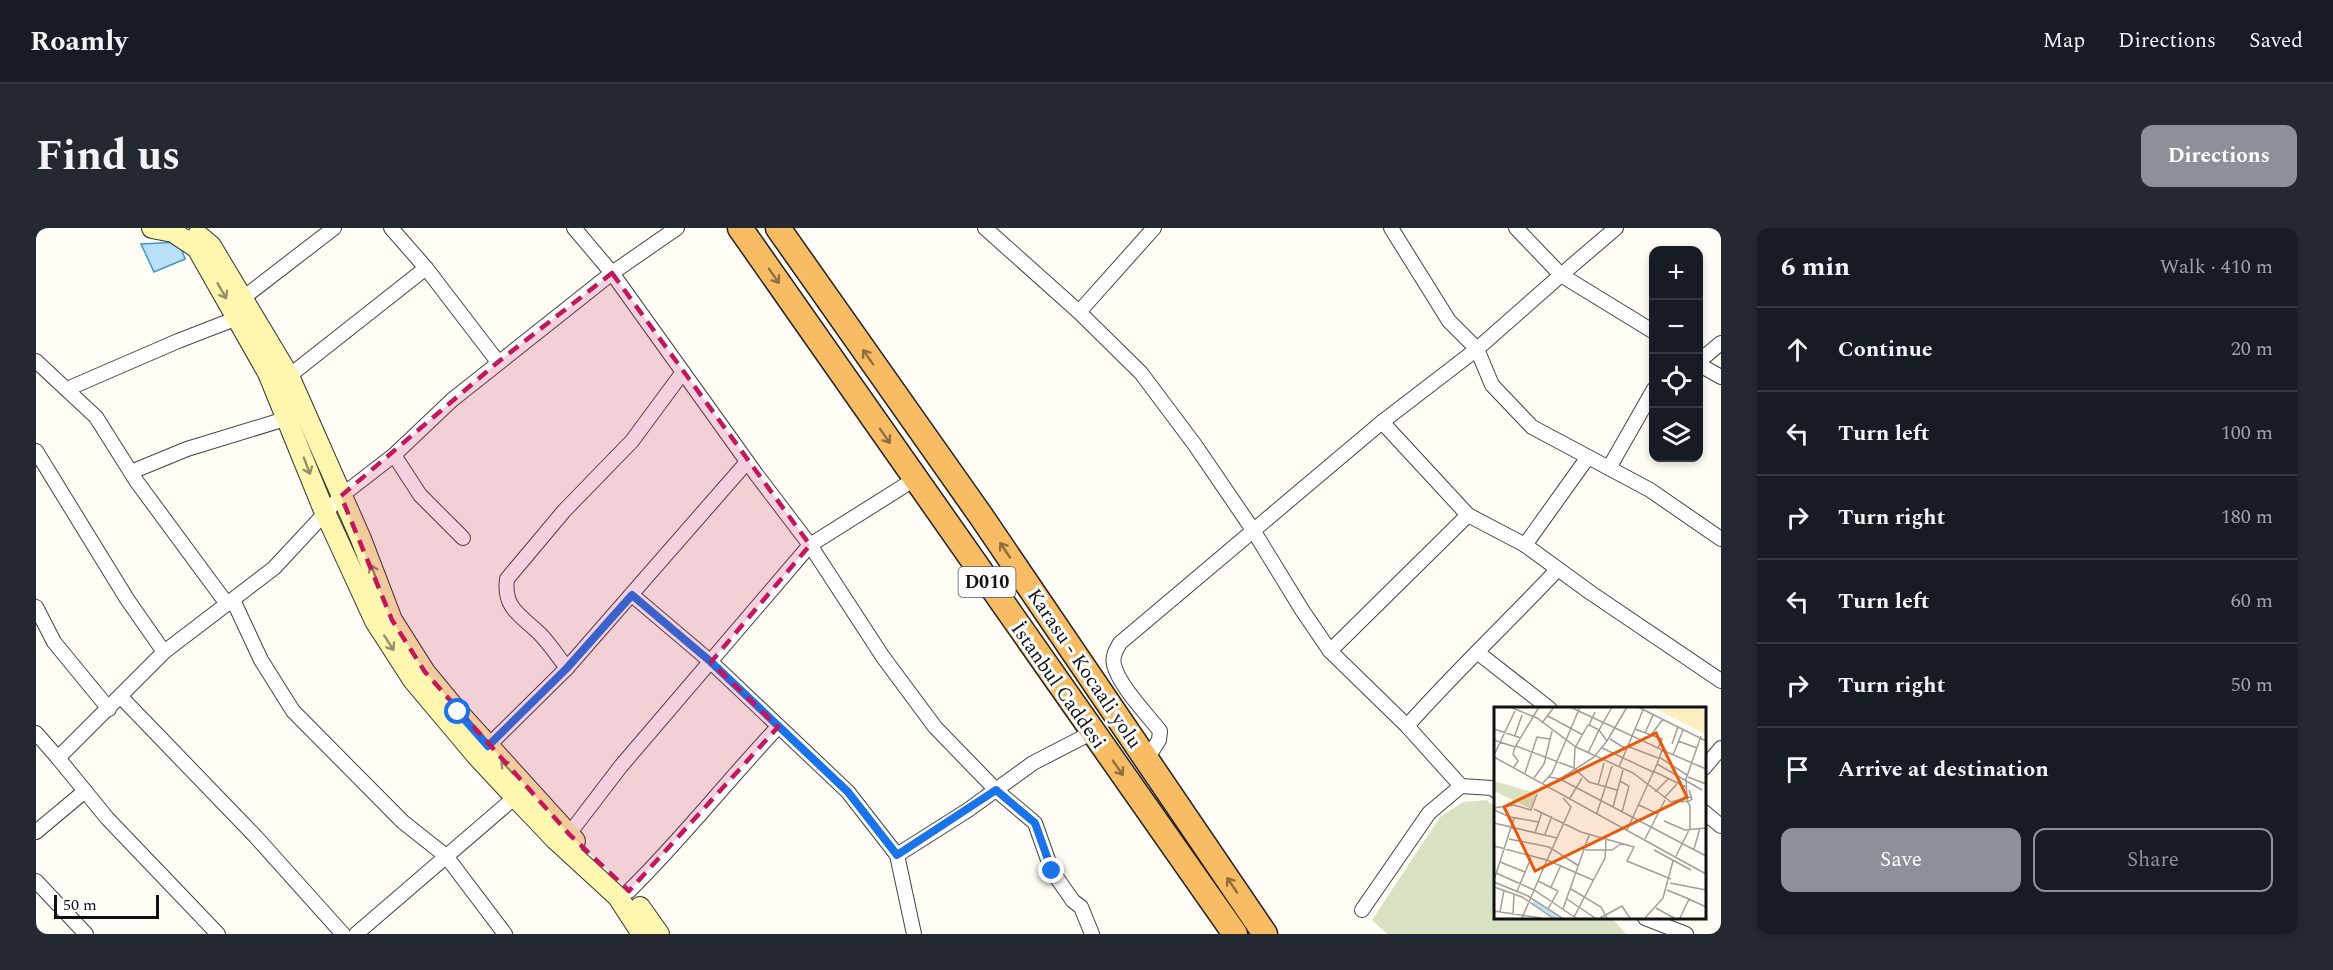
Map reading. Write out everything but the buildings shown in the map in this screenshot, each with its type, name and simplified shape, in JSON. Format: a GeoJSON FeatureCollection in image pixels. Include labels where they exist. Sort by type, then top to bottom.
{"type":"FeatureCollection","features":[{"type":"Feature","properties":{"kind":"highway","name":"İstanbul Caddesi"},"geometry":{"type":"LineString","coordinates":[[740,228],[1235,934]]}},
{"type":"Feature","properties":{"kind":"highway","name":"Karasu - Kocaali yolu"},"geometry":{"type":"LineString","coordinates":[[778,228],[981,516],[1265,934]]}},
{"type":"Feature","properties":{"kind":"main road"},"geometry":{"type":"LineString","coordinates":[[152,228],[173,232],[197,248],[244,309],[290,376],[297,416],[325,514],[375,621],[413,680],[476,755],[569,834],[628,891],[658,934]]}},
{"type":"Feature","properties":{"kind":"main road"},"geometry":{"type":"LineString","coordinates":[[188,228],[211,246],[244,309],[268,373],[297,416],[341,496],[361,539],[392,620],[425,672],[488,746],[556,840],[618,897],[642,934]]}},
{"type":"Feature","properties":{"kind":"street"},"geometry":{"type":"LineString","coordinates":[[67,389],[178,341],[244,309],[334,228]]}},
{"type":"Feature","properties":{"kind":"street"},"geometry":{"type":"LineString","coordinates":[[391,228],[426,268],[498,362]]}},
{"type":"Feature","properties":{"kind":"street"},"geometry":{"type":"LineString","coordinates":[[574,228],[612,273],[747,462],[810,545],[883,657],[935,727],[996,790],[1035,823],[1052,871],[1073,901],[1081,907],[1092,934]]}},
{"type":"Feature","properties":{"kind":"street"},"geometry":{"type":"LineString","coordinates":[[58,758],[164,652],[274,568],[341,496],[394,455],[452,400],[612,273],[677,228]]}},
{"type":"Feature","properties":{"kind":"street"},"geometry":{"type":"LineString","coordinates":[[985,228],[1079,312],[1141,373],[1195,445],[1253,530],[1330,651],[1407,726],[1461,786]]}},
{"type":"Feature","properties":{"kind":"street"},"geometry":{"type":"LineString","coordinates":[[1079,312],[1154,228]]}},
{"type":"Feature","properties":{"kind":"street"},"geometry":{"type":"LineString","coordinates":[[1390,228],[1449,321],[1477,349],[1492,385],[1532,427],[1650,490],[1721,539]]}},
{"type":"Feature","properties":{"kind":"street"},"geometry":{"type":"LineString","coordinates":[[1516,228],[1561,275],[1649,330]]}},
{"type":"Feature","properties":{"kind":"street"},"geometry":{"type":"LineString","coordinates":[[1147,759],[1159,740],[1160,731],[1124,684],[1114,664],[1114,652],[1120,643],[1382,422],[1477,349],[1616,228]]}},
{"type":"Feature","properties":{"kind":"street"},"geometry":{"type":"LineString","coordinates":[[290,376],[426,268]]}},
{"type":"Feature","properties":{"kind":"street"},"geometry":{"type":"LineString","coordinates":[[1703,359],[1721,343]]}},
{"type":"Feature","properties":{"kind":"street"},"geometry":{"type":"LineString","coordinates":[[36,361],[96,417],[130,472],[230,602],[292,711],[403,822],[446,856],[505,934]]}},
{"type":"Feature","properties":{"kind":"street"},"geometry":{"type":"LineString","coordinates":[[1703,366],[1721,377]]}},
{"type":"Feature","properties":{"kind":"street"},"geometry":{"type":"LineString","coordinates":[[567,668],[540,634],[514,613],[505,590],[507,579],[564,511],[632,441],[683,372]]}},
{"type":"Feature","properties":{"kind":"street"},"geometry":{"type":"LineString","coordinates":[[1609,468],[1649,396]]}},
{"type":"Feature","properties":{"kind":"street"},"geometry":{"type":"LineString","coordinates":[[130,472],[187,449],[297,416]]}},
{"type":"Feature","properties":{"kind":"street"},"geometry":{"type":"LineString","coordinates":[[1382,422],[1468,515],[1525,544],[1557,569],[1721,681]]}},
{"type":"Feature","properties":{"kind":"street"},"geometry":{"type":"LineString","coordinates":[[36,451],[109,571],[164,652]]}},
{"type":"Feature","properties":{"kind":"street"},"geometry":{"type":"LineString","coordinates":[[394,455],[420,495],[463,538]]}},
{"type":"Feature","properties":{"kind":"street"},"geometry":{"type":"LineString","coordinates":[[1525,544],[1588,457]]}},
{"type":"Feature","properties":{"kind":"street"},"geometry":{"type":"LineString","coordinates":[[488,746],[567,668],[747,462]]}},
{"type":"Feature","properties":{"kind":"street"},"geometry":{"type":"LineString","coordinates":[[569,834],[621,766],[810,545],[915,479]]}},
{"type":"Feature","properties":{"kind":"street"},"geometry":{"type":"LineString","coordinates":[[1330,651],[1468,515]]}},
{"type":"Feature","properties":{"kind":"street"},"geometry":{"type":"LineString","coordinates":[[1407,726],[1449,678],[1557,569]]}},
{"type":"Feature","properties":{"kind":"street"},"geometry":{"type":"LineString","coordinates":[[632,595],[711,662],[848,792],[897,855],[914,934]]}},
{"type":"Feature","properties":{"kind":"street"},"geometry":{"type":"LineString","coordinates":[[36,607],[54,642],[109,709]]}},
{"type":"Feature","properties":{"kind":"street"},"geometry":{"type":"LineString","coordinates":[[1477,652],[1547,707]]}},
{"type":"Feature","properties":{"kind":"street"},"geometry":{"type":"LineString","coordinates":[[121,697],[256,837],[343,934]]}},
{"type":"Feature","properties":{"kind":"street"},"geometry":{"type":"LineString","coordinates":[[628,891],[664,856],[731,777],[778,727]]}},
{"type":"Feature","properties":{"kind":"street"},"geometry":{"type":"LineString","coordinates":[[897,855],[1033,763],[1093,732]]}},
{"type":"Feature","properties":{"kind":"street"},"geometry":{"type":"LineString","coordinates":[[36,733],[107,818],[218,934]]}},
{"type":"Feature","properties":{"kind":"street"},"geometry":{"type":"LineString","coordinates":[[1706,766],[1721,748]]}},
{"type":"Feature","properties":{"kind":"street"},"geometry":{"type":"LineString","coordinates":[[1362,910],[1429,813],[1461,786],[1494,790]]}},
{"type":"Feature","properties":{"kind":"street"},"geometry":{"type":"LineString","coordinates":[[36,832],[85,791]]}},
{"type":"Feature","properties":{"kind":"street"},"geometry":{"type":"LineString","coordinates":[[364,931],[521,792]]}},
{"type":"Feature","properties":{"kind":"street"},"geometry":{"type":"LineString","coordinates":[[1706,814],[1721,826]]}},
{"type":"Feature","properties":{"kind":"street"},"geometry":{"type":"LineString","coordinates":[[36,881],[86,934]]}},
{"type":"Feature","properties":{"kind":"street"},"geometry":{"type":"LineString","coordinates":[[1648,919],[1686,934]]}},
{"type":"Feature","properties":{"kind":"highlighted area"},"geometry":{"type":"Polygon","coordinates":[[[612,273],[810,545],[711,662],[778,727],[629,891],[569,834],[425,672],[392,620],[341,496],[498,362],[612,273]]]}},
{"type":"Feature","properties":{"kind":"green space"},"geometry":{"type":"Polygon","coordinates":[[[1487,800],[1494,806],[1494,919],[1613,919],[1626,934],[1387,934],[1372,920],[1440,817],[1463,802],[1487,800]]]}},
{"type":"Feature","properties":{"kind":"water"},"geometry":{"type":"Polygon","coordinates":[[[179,242],[185,259],[154,272],[141,244],[179,242]]]}},
{"type":"Feature","properties":{"kind":"route"},"geometry":{"type":"LineString","coordinates":[[458,712],[488,746],[567,668],[632,595],[711,662],[848,792],[897,855],[996,790],[1035,823],[1052,871]]}}]}
